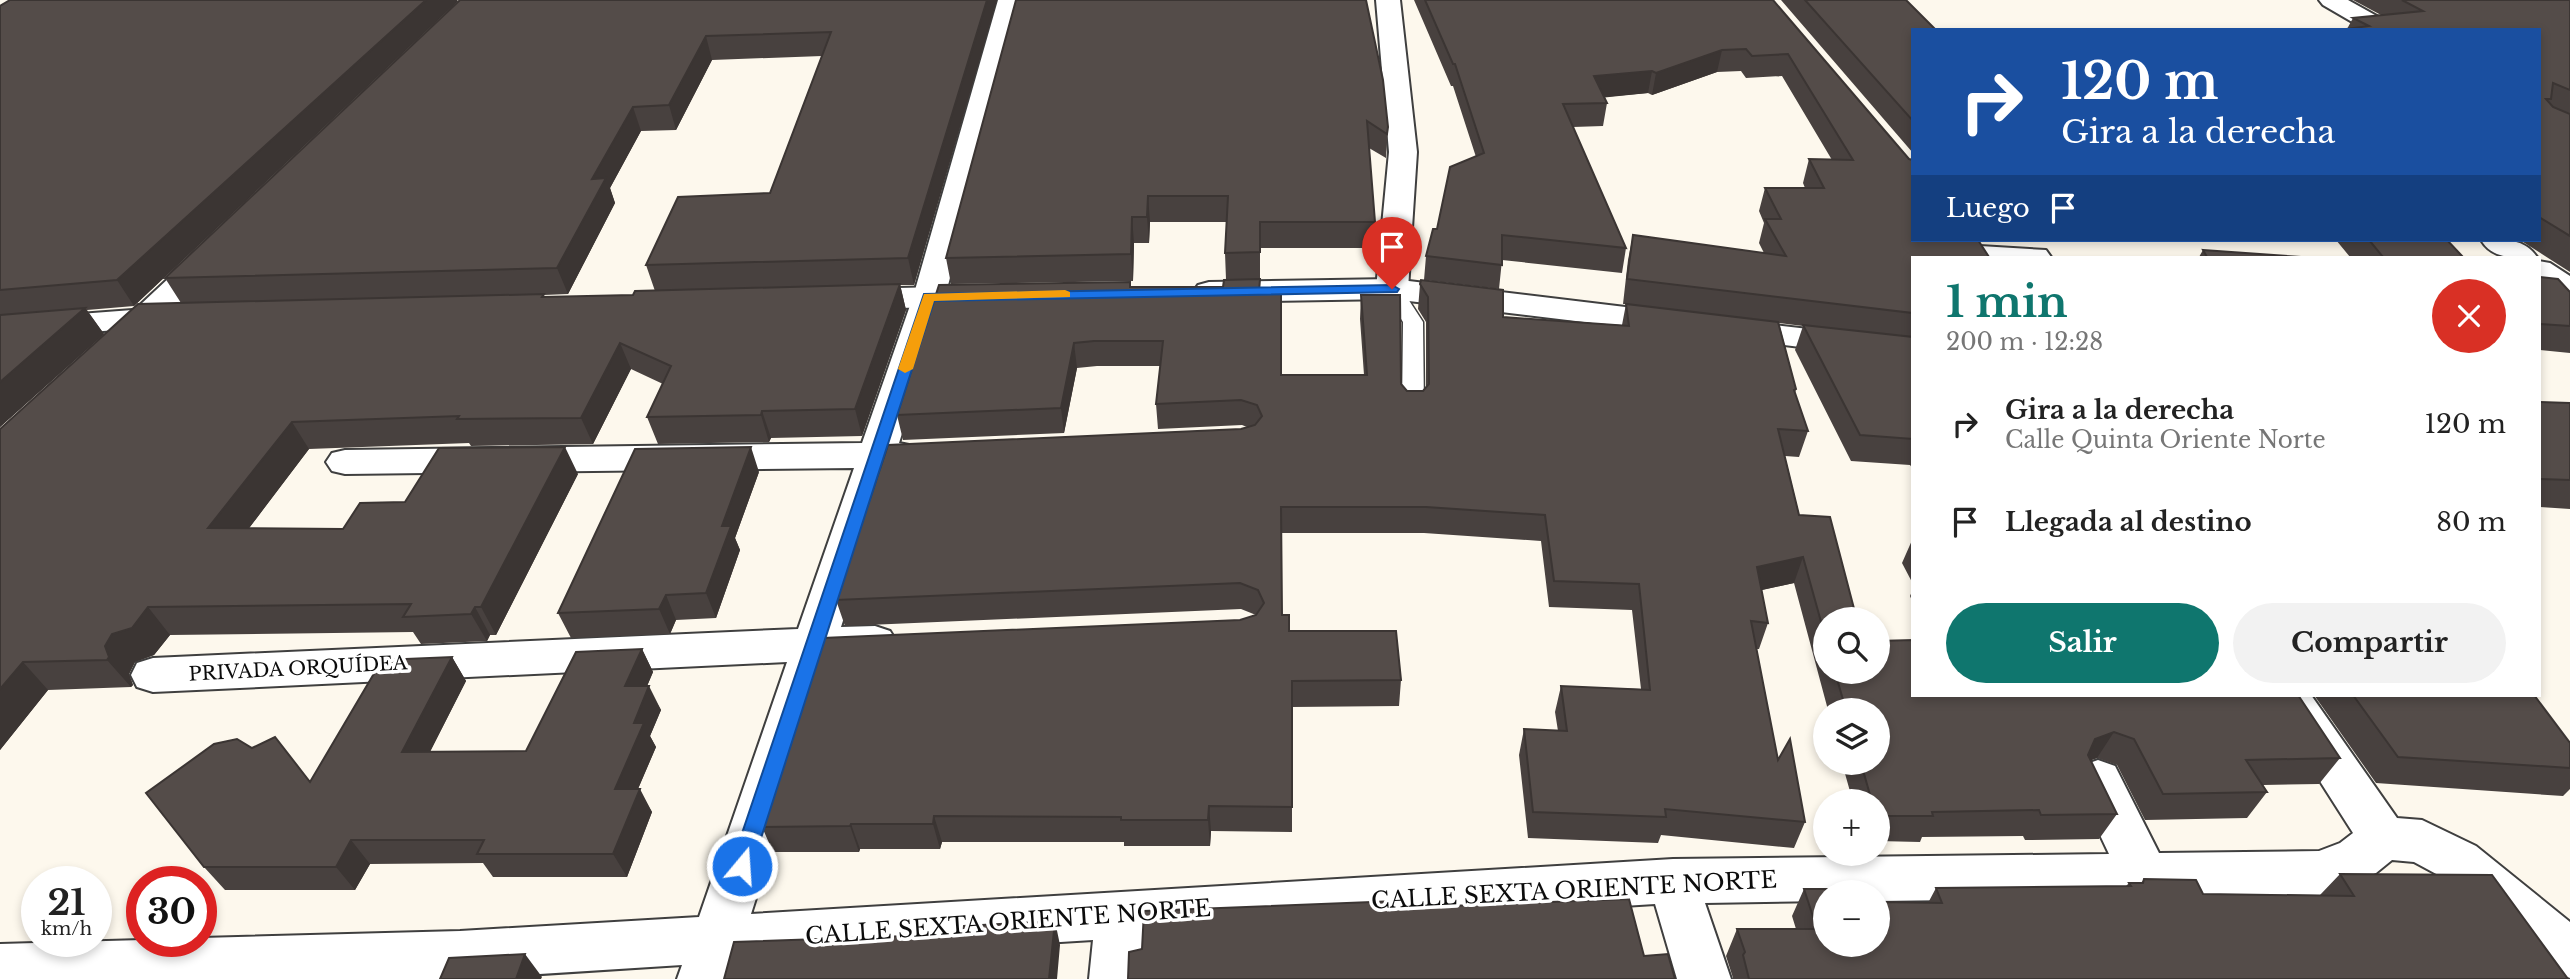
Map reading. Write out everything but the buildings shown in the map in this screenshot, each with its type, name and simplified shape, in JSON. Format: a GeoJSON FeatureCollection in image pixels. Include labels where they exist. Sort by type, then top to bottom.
{"type":"FeatureCollection","features":[{"type":"Feature","properties":{"kind":"street"},"geometry":{"type":"LineString","coordinates":[[710,959],[929,297],[1010,0]]}},
{"type":"Feature","properties":{"kind":"street"},"geometry":{"type":"LineString","coordinates":[[1388,0],[1403,152],[1392,289]]}},
{"type":"Feature","properties":{"kind":"street"},"geometry":{"type":"LineString","coordinates":[[2331,0],[2380,28]]}},
{"type":"Feature","properties":{"kind":"street"},"geometry":{"type":"LineString","coordinates":[[97,363],[236,231]]}},
{"type":"Feature","properties":{"kind":"street"},"geometry":{"type":"LineString","coordinates":[[2499,242],[2520,256]]}},
{"type":"Feature","properties":{"kind":"street"},"geometry":{"type":"LineString","coordinates":[[1976,251],[2025,256]]}},
{"type":"Feature","properties":{"kind":"street"},"geometry":{"type":"LineString","coordinates":[[2541,271],[2570,290]]}},
{"type":"Feature","properties":{"kind":"street"},"geometry":{"type":"LineString","coordinates":[[1174,293],[1392,289],[1911,351]]}},
{"type":"Feature","properties":{"kind":"street"},"geometry":{"type":"LineString","coordinates":[[817,300],[1024,295]]}},
{"type":"Feature","properties":{"kind":"street"},"geometry":{"type":"LineString","coordinates":[[0,330],[145,318],[201,317]]}},
{"type":"Feature","properties":{"kind":"street"},"geometry":{"type":"LineString","coordinates":[[345,462],[877,456],[931,453]]}},
{"type":"Feature","properties":{"kind":"street","name":"PRIVADA ORQUÍDEA"},"geometry":{"type":"LineString","coordinates":[[153,675],[912,640]]}},
{"type":"Feature","properties":{"kind":"street"},"geometry":{"type":"LineString","coordinates":[[2288,697],[2383,838],[2422,841],[2459,861],[2570,954]]}},
{"type":"Feature","properties":{"kind":"street"},"geometry":{"type":"LineString","coordinates":[[2098,780],[2145,876]]}},
{"type":"Feature","properties":{"kind":"street","name":"CALLE SEXTA ORIENTE NORTE"},"geometry":{"type":"LineString","coordinates":[[0,969],[98,974],[710,959],[1121,915],[1674,881],[2321,873],[2358,858],[2383,838]]}},
{"type":"Feature","properties":{"kind":"street"},"geometry":{"type":"LineString","coordinates":[[1674,881],[1704,979]]}},
{"type":"Feature","properties":{"kind":"street"},"geometry":{"type":"LineString","coordinates":[[1116,979],[1121,915]]}},
{"type":"Feature","properties":{"kind":"lane"},"geometry":{"type":"LineString","coordinates":[[1392,289],[1413,322],[1413,409]]}},
{"type":"Feature","properties":{"kind":"slow traffic"},"geometry":{"type":"LineString","coordinates":[[905,369],[929,297],[1065,295]]}},
{"type":"Feature","properties":{"kind":"route"},"geometry":{"type":"LineString","coordinates":[[742,866],[929,297],[1392,289]]}}]}
